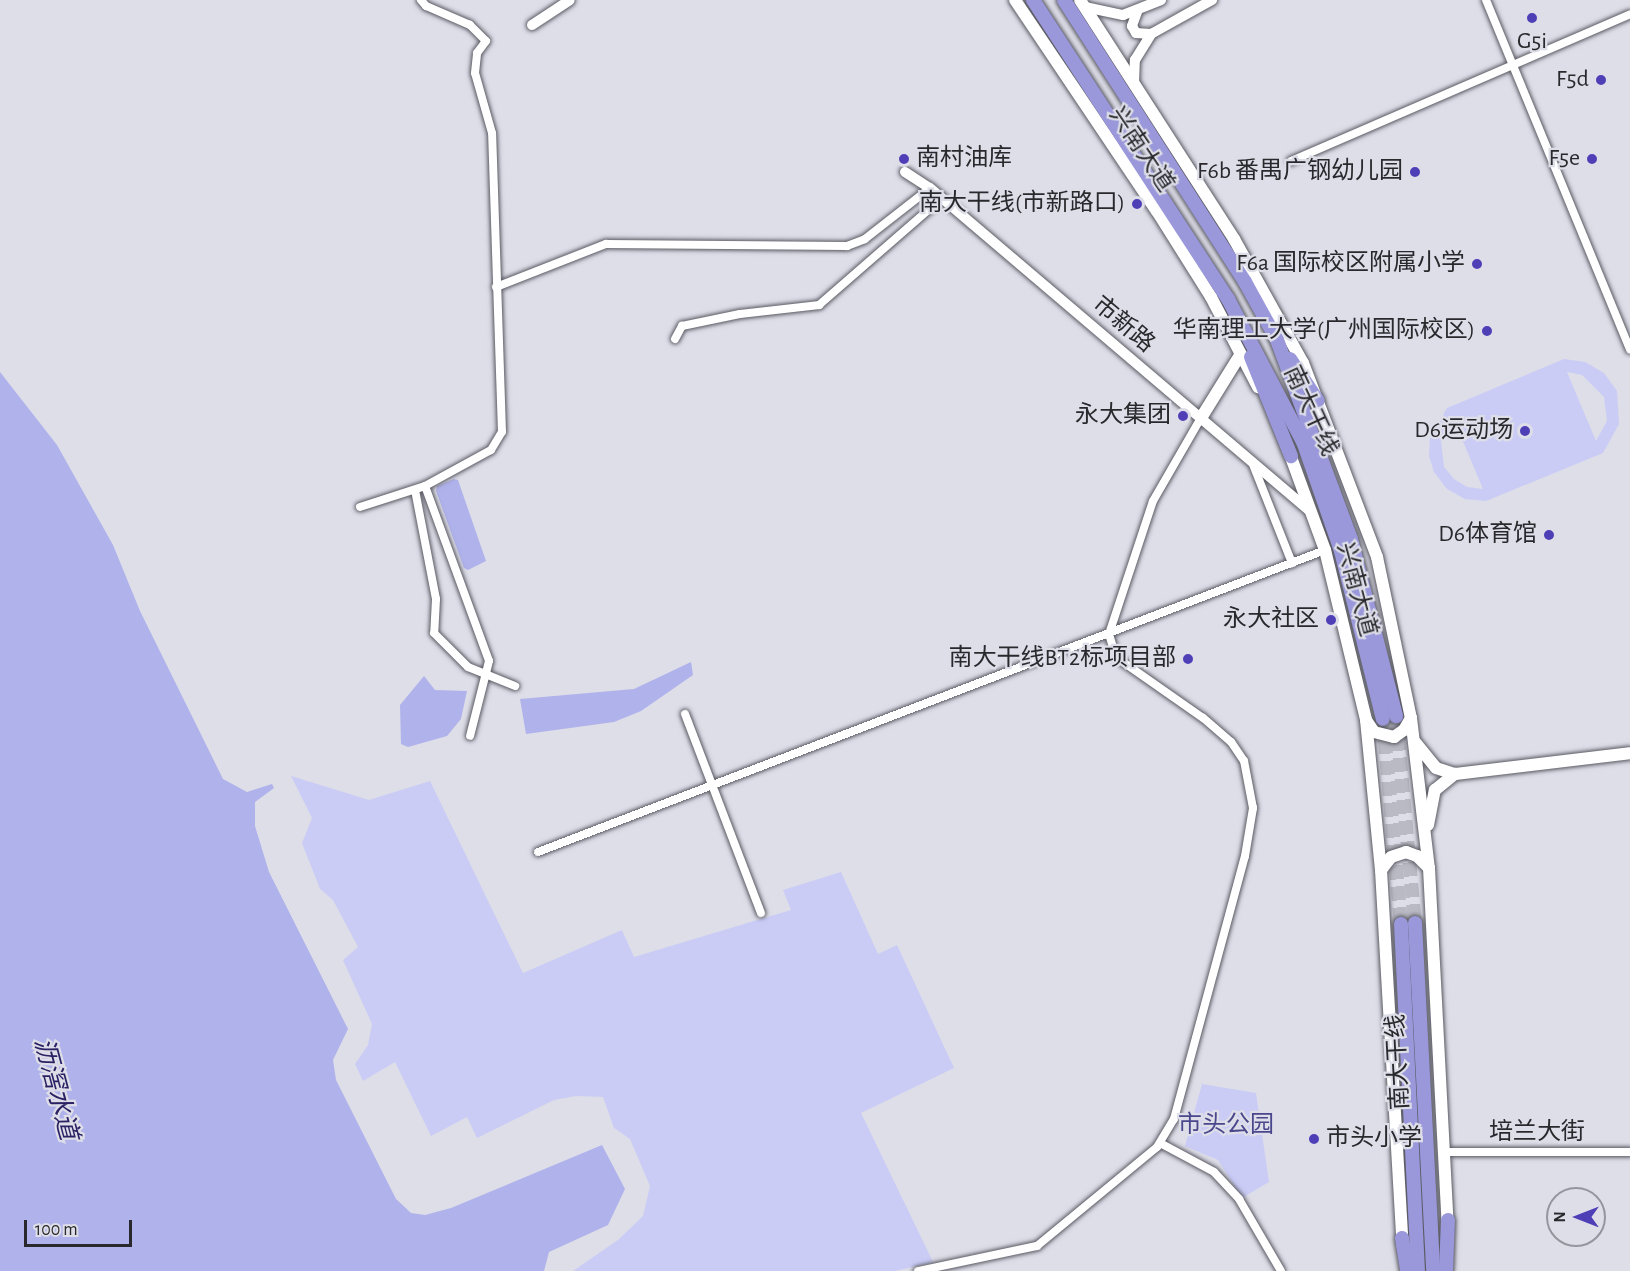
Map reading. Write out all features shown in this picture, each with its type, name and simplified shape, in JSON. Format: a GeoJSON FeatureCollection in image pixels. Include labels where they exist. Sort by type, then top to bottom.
{"type":"FeatureCollection","features":[{"type":"Feature","properties":{"kind":"highway","name":"南大干线"},"geometry":{"type":"LineString","coordinates":[[1033,0],[1228,299],[1304,444],[1341,551],[1389,717],[1352,540],[1277,340],[1245,282],[1064,0]]}},
{"type":"Feature","properties":{"kind":"highway"},"geometry":{"type":"LineString","coordinates":[[1228,299],[1291,456]]}},
{"type":"Feature","properties":{"kind":"highway"},"geometry":{"type":"LineString","coordinates":[[1277,340],[1318,401]]}},
{"type":"Feature","properties":{"kind":"highway","name":"南大干线"},"geometry":{"type":"LineString","coordinates":[[1418,1271],[1408,923],[1433,1271]]}},
{"type":"Feature","properties":{"kind":"highway"},"geometry":{"type":"LineString","coordinates":[[1448,1220],[1448,1271]]}},
{"type":"Feature","properties":{"kind":"highway"},"geometry":{"type":"LineString","coordinates":[[1402,1238],[1406,1271]]}},
{"type":"Feature","properties":{"kind":"main road","name":"兴南大道"},"geometry":{"type":"LineString","coordinates":[[1015,0],[1157,211],[1210,297],[1291,456],[1325,550],[1366,720],[1381,870],[1402,1238]]}},
{"type":"Feature","properties":{"kind":"main road","name":"兴南大道"},"geometry":{"type":"LineString","coordinates":[[1082,3],[1261,286],[1303,363],[1377,557],[1411,718],[1426,837],[1448,1220]]}},
{"type":"Feature","properties":{"kind":"main road"},"geometry":{"type":"LineString","coordinates":[[1201,418],[1240,355]]}},
{"type":"Feature","properties":{"kind":"main road"},"geometry":{"type":"LineString","coordinates":[[1366,720],[1374,732],[1394,737],[1411,718]]}},
{"type":"Feature","properties":{"kind":"main road"},"geometry":{"type":"LineString","coordinates":[[1414,742],[1436,768],[1455,774],[1630,753]]}},
{"type":"Feature","properties":{"kind":"main road"},"geometry":{"type":"LineString","coordinates":[[1426,837],[1435,790],[1455,774]]}},
{"type":"Feature","properties":{"kind":"main road"},"geometry":{"type":"LineString","coordinates":[[1381,870],[1391,857],[1406,852],[1418,856],[1429,868]]}},
{"type":"Feature","properties":{"kind":"street"},"geometry":{"type":"LineString","coordinates":[[360,507],[425,486],[490,450],[502,432],[492,133],[475,73],[477,53],[486,41],[470,25],[426,6],[421,0]]}},
{"type":"Feature","properties":{"kind":"street"},"geometry":{"type":"LineString","coordinates":[[532,25],[570,0]]}},
{"type":"Feature","properties":{"kind":"street"},"geometry":{"type":"LineString","coordinates":[[1082,3],[1123,15],[1137,12],[1161,0]]}},
{"type":"Feature","properties":{"kind":"street"},"geometry":{"type":"LineString","coordinates":[[1134,84],[1135,60],[1150,34],[1212,0]]}},
{"type":"Feature","properties":{"kind":"street"},"geometry":{"type":"LineString","coordinates":[[1486,0],[1630,350]]}},
{"type":"Feature","properties":{"kind":"street"},"geometry":{"type":"LineString","coordinates":[[1137,12],[1132,26],[1136,33],[1150,34]]}},
{"type":"Feature","properties":{"kind":"street"},"geometry":{"type":"LineString","coordinates":[[1291,161],[1630,14]]}},
{"type":"Feature","properties":{"kind":"street","name":"市新路"},"geometry":{"type":"LineString","coordinates":[[905,172],[942,198],[1312,512]]}},
{"type":"Feature","properties":{"kind":"street"},"geometry":{"type":"LineString","coordinates":[[496,287],[606,244],[847,246],[865,239],[930,188]]}},
{"type":"Feature","properties":{"kind":"street"},"geometry":{"type":"LineString","coordinates":[[675,339],[682,326],[740,314],[819,305],[942,198]]}},
{"type":"Feature","properties":{"kind":"street"},"geometry":{"type":"LineString","coordinates":[[918,1271],[1037,1246],[1160,1143],[1174,1119],[1245,856],[1253,808],[1244,761],[1231,742],[1203,717],[1116,657],[1108,634],[1113,613],[1153,501],[1201,418]]}},
{"type":"Feature","properties":{"kind":"street"},"geometry":{"type":"LineString","coordinates":[[1252,461],[1292,563]]}},
{"type":"Feature","properties":{"kind":"street"},"geometry":{"type":"LineString","coordinates":[[425,486],[464,599],[489,661],[470,736]]}},
{"type":"Feature","properties":{"kind":"street"},"geometry":{"type":"LineString","coordinates":[[416,490],[436,599],[434,633],[468,667],[515,686]]}},
{"type":"Feature","properties":{"kind":"street"},"geometry":{"type":"LineString","coordinates":[[538,852],[1015,666],[1108,634],[1325,550]]}},
{"type":"Feature","properties":{"kind":"street"},"geometry":{"type":"LineString","coordinates":[[685,714],[761,913]]}},
{"type":"Feature","properties":{"kind":"street"},"geometry":{"type":"LineString","coordinates":[[1160,1143],[1214,1172],[1239,1199],[1281,1271]]}},
{"type":"Feature","properties":{"kind":"street","name":"培兰大街"},"geometry":{"type":"LineString","coordinates":[[1444,1152],[1630,1152]]}},
{"type":"Feature","properties":{"kind":"green space","name":"D6运动场"},"geometry":{"type":"Polygon","coordinates":[[[1564,359],[1585,362],[1604,373],[1617,391],[1619,424],[1603,453],[1486,501],[1465,499],[1447,489],[1434,472],[1429,456],[1430,438],[1447,408],[1564,359]],[[1567,372],[1596,441],[1607,421],[1604,397],[1582,375],[1567,372]],[[1454,420],[1441,441],[1444,467],[1454,479],[1467,487],[1483,489],[1454,420]]]}},
{"type":"Feature","properties":{"kind":"green space"},"geometry":{"type":"Polygon","coordinates":[[[291,776],[369,800],[430,781],[523,973],[622,930],[634,957],[791,910],[783,890],[841,872],[878,954],[897,945],[954,1068],[861,1113],[933,1262],[895,1271],[573,1271],[618,1240],[643,1216],[650,1186],[630,1139],[614,1128],[603,1097],[576,1096],[554,1100],[477,1138],[467,1117],[431,1136],[395,1062],[363,1081],[355,1064],[368,1045],[372,1024],[343,960],[358,947],[333,900],[320,889],[302,843],[312,818],[291,776]]]}},
{"type":"Feature","properties":{"kind":"green space","name":"市头公园"},"geometry":{"type":"Polygon","coordinates":[[[1202,1084],[1256,1093],[1269,1182],[1242,1198],[1218,1160],[1185,1146],[1202,1084]]]}},
{"type":"Feature","properties":{"kind":"water","name":"沥滘水道"},"geometry":{"type":"Polygon","coordinates":[[[0,372],[57,445],[113,545],[140,611],[223,779],[247,792],[272,784],[274,788],[255,802],[255,826],[269,872],[348,1029],[333,1060],[336,1080],[396,1199],[411,1213],[425,1215],[451,1208],[602,1145],[625,1189],[608,1225],[549,1252],[544,1271],[0,1271],[0,372]]]}},
{"type":"Feature","properties":{"kind":"water"},"geometry":{"type":"Polygon","coordinates":[[[454,479],[458,480],[486,561],[468,570],[464,568],[436,491],[437,486],[454,479]]]}},
{"type":"Feature","properties":{"kind":"water"},"geometry":{"type":"Polygon","coordinates":[[[691,662],[693,675],[641,711],[614,722],[526,734],[520,699],[634,689],[691,662]]]}},
{"type":"Feature","properties":{"kind":"water"},"geometry":{"type":"Polygon","coordinates":[[[424,676],[435,690],[467,691],[461,719],[447,736],[408,747],[401,744],[400,705],[424,676]]]}},
{"type":"Feature","properties":{"kind":"tunnel"},"geometry":{"type":"LineString","coordinates":[[1396,716],[1415,923]]}},
{"type":"Feature","properties":{"kind":"tunnel"},"geometry":{"type":"LineString","coordinates":[[1383,719],[1401,924]]}},
{"type":"Feature","properties":{"kind":"place","name":"G5i"},"geometry":{"type":"Point","coordinates":[1532,18]}},
{"type":"Feature","properties":{"kind":"place","name":"F5d"},"geometry":{"type":"Point","coordinates":[1601,80]}},
{"type":"Feature","properties":{"kind":"place","name":"南村油库"},"geometry":{"type":"Point","coordinates":[904,159]}},
{"type":"Feature","properties":{"kind":"place","name":"F5e"},"geometry":{"type":"Point","coordinates":[1592,159]}},
{"type":"Feature","properties":{"kind":"place","name":"F6b 番禺广钢幼儿园"},"geometry":{"type":"Point","coordinates":[1415,172]}},
{"type":"Feature","properties":{"kind":"place","name":"南大干线(市新路口)"},"geometry":{"type":"Point","coordinates":[1137,204]}},
{"type":"Feature","properties":{"kind":"place","name":"F6a 国际校区附属小学"},"geometry":{"type":"Point","coordinates":[1477,264]}},
{"type":"Feature","properties":{"kind":"place","name":"华南理工大学(广州国际校区)"},"geometry":{"type":"Point","coordinates":[1487,331]}},
{"type":"Feature","properties":{"kind":"place","name":"永大集团"},"geometry":{"type":"Point","coordinates":[1183,416]}},
{"type":"Feature","properties":{"kind":"place","name":"D6运动场"},"geometry":{"type":"Point","coordinates":[1525,431]}},
{"type":"Feature","properties":{"kind":"place","name":"D6体育馆"},"geometry":{"type":"Point","coordinates":[1549,535]}},
{"type":"Feature","properties":{"kind":"place","name":"永大社区"},"geometry":{"type":"Point","coordinates":[1331,620]}},
{"type":"Feature","properties":{"kind":"place","name":"南大干线BT2标项目部"},"geometry":{"type":"Point","coordinates":[1188,659]}},
{"type":"Feature","properties":{"kind":"place","name":"市头小学"},"geometry":{"type":"Point","coordinates":[1314,1139]}}]}
